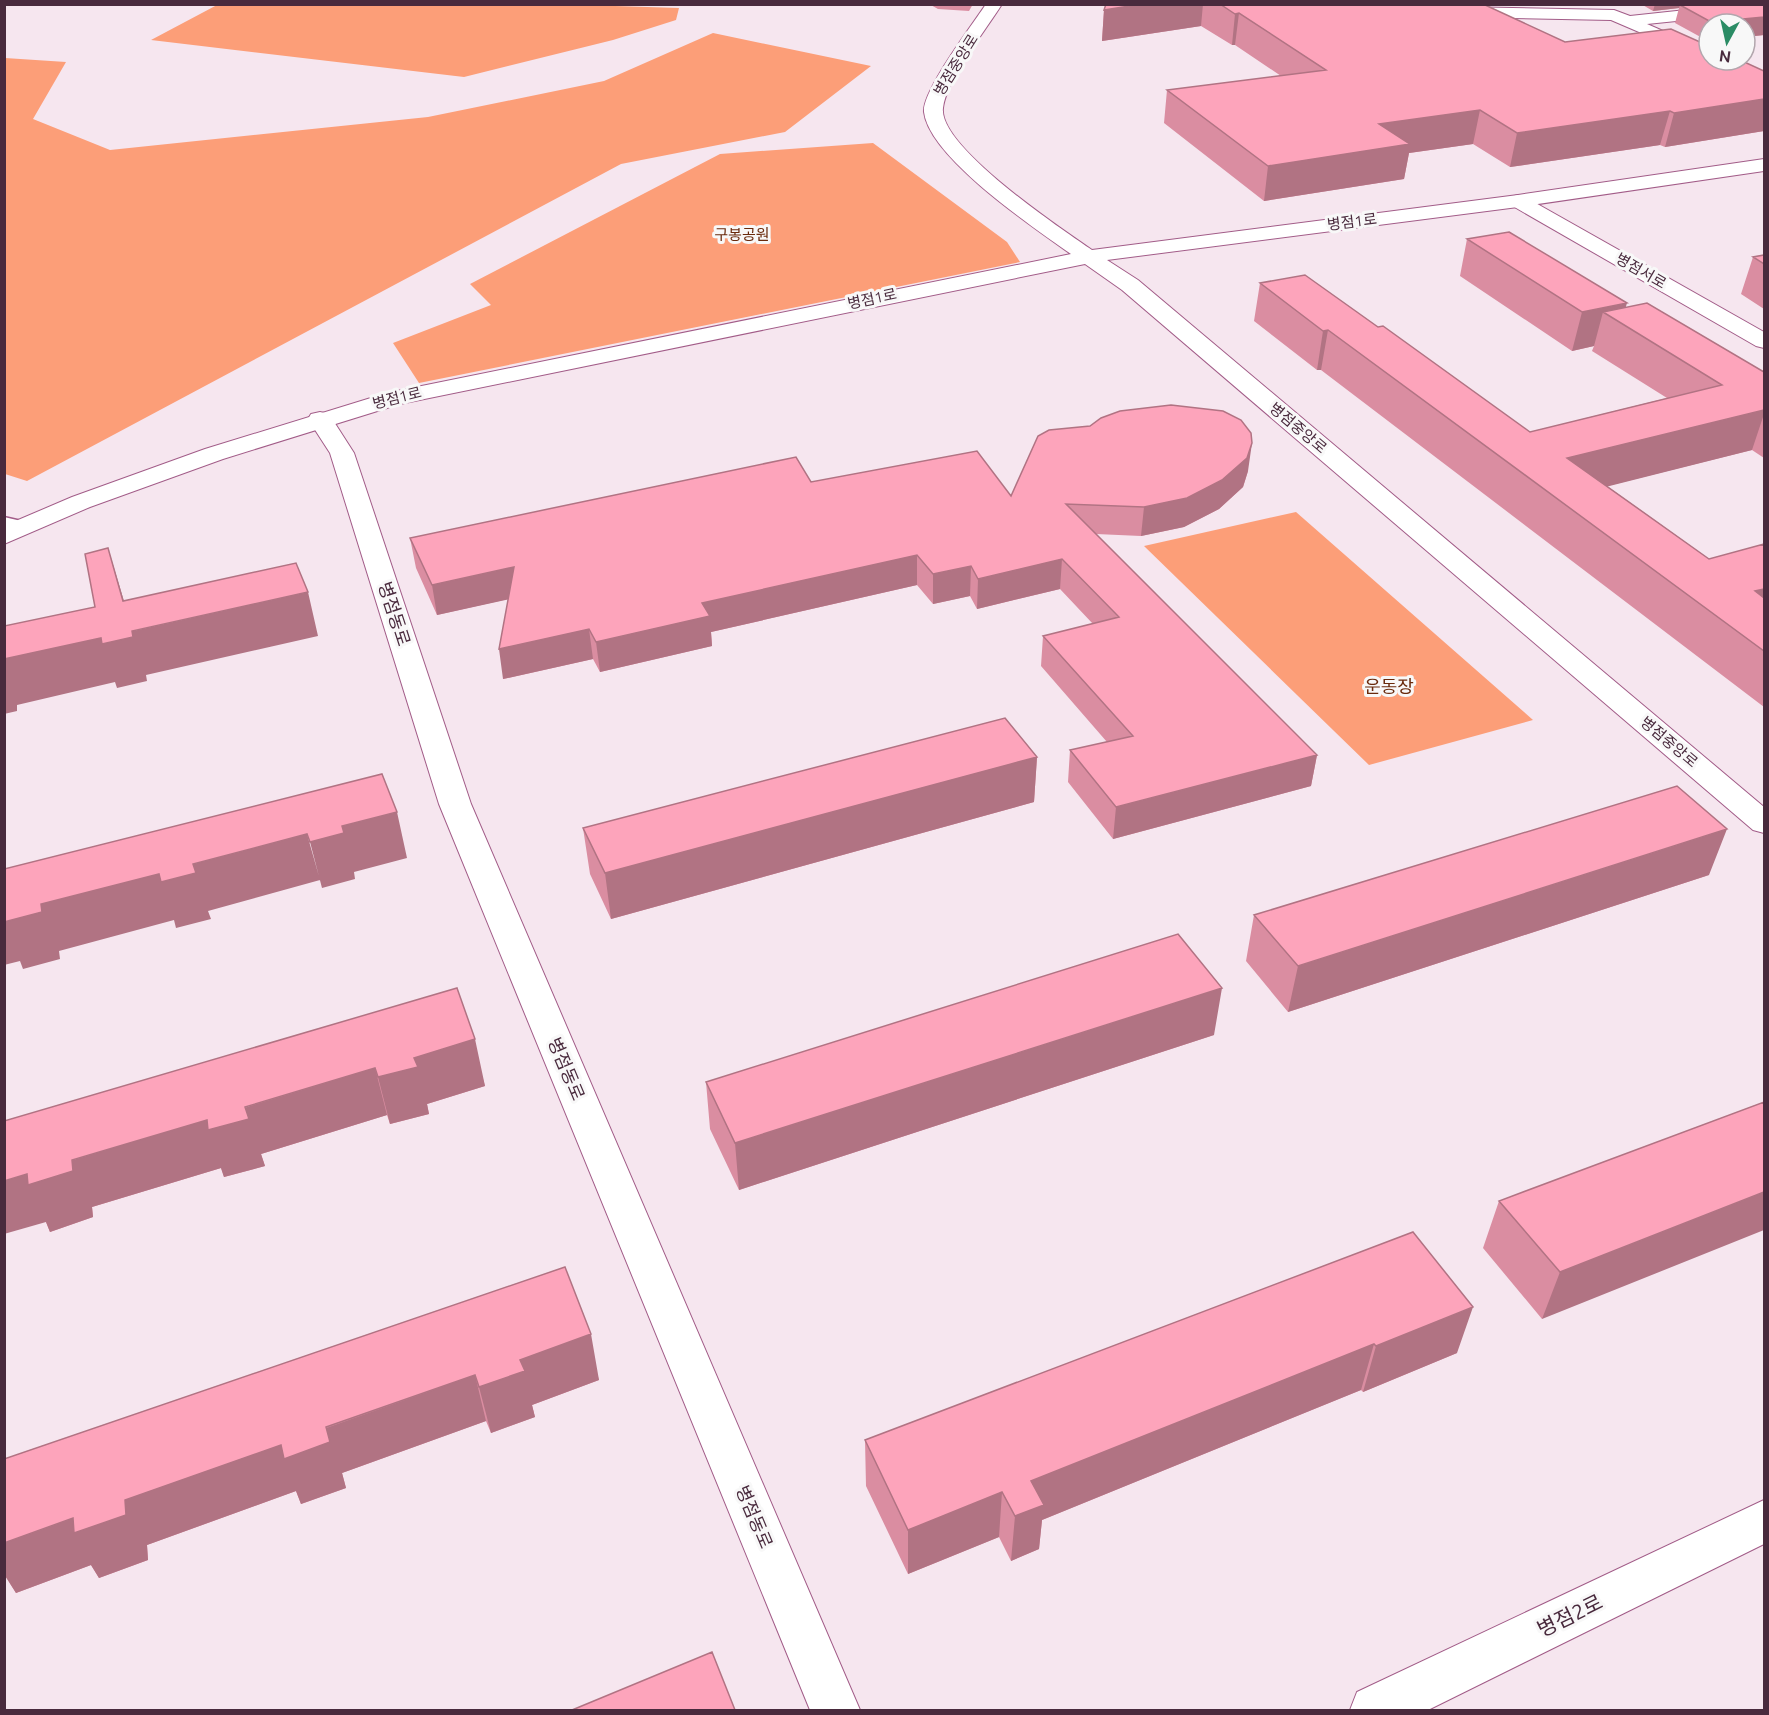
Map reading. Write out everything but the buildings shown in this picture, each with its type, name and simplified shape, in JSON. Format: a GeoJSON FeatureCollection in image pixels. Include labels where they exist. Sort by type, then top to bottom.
{"type":"FeatureCollection","features":[{"type":"Feature","properties":{"kind":"street","name":"병점중앙로"},"geometry":{"type":"LineString","coordinates":[[994,4],[934,101],[935,120],[941,131],[977,173],[1051,231],[1139,293],[1764,823]]}},
{"type":"Feature","properties":{"kind":"street"},"geometry":{"type":"LineString","coordinates":[[1626,21],[1764,7]]}},
{"type":"Feature","properties":{"kind":"street"},"geometry":{"type":"LineString","coordinates":[[1440,12],[1614,15],[1697,52]]}},
{"type":"Feature","properties":{"kind":"street","name":"병점1로"},"geometry":{"type":"LineString","coordinates":[[11,529],[214,454],[320,419],[395,398],[1127,250],[1518,201],[1764,165]]}},
{"type":"Feature","properties":{"kind":"street","name":"병점서로"},"geometry":{"type":"LineString","coordinates":[[1518,201],[1764,341]]}},
{"type":"Feature","properties":{"kind":"street","name":"병점동로"},"geometry":{"type":"LineString","coordinates":[[320,419],[342,453],[350,474],[455,804],[835,1710]]}},
{"type":"Feature","properties":{"kind":"street","name":"병점2로"},"geometry":{"type":"LineString","coordinates":[[1375,1710],[1764,1521]]}},
{"type":"Feature","properties":{"kind":"green space"},"geometry":{"type":"Polygon","coordinates":[[[552,4],[679,8],[676,20],[613,40],[464,77],[151,40],[217,5],[552,4]]]}},
{"type":"Feature","properties":{"kind":"green space"},"geometry":{"type":"Polygon","coordinates":[[[713,33],[871,66],[785,132],[621,164],[27,481],[5,474],[5,58],[66,62],[33,119],[110,150],[428,117],[604,81],[713,33]]]}},
{"type":"Feature","properties":{"kind":"green space","name":"구봉공원"},"geometry":{"type":"Polygon","coordinates":[[[873,143],[1007,242],[1020,262],[419,383],[393,343],[491,305],[470,284],[720,154],[873,143]]]}},
{"type":"Feature","properties":{"kind":"green space","name":"운동장"},"geometry":{"type":"Polygon","coordinates":[[[1296,512],[1533,720],[1369,765],[1144,546],[1296,512]]]}}]}
